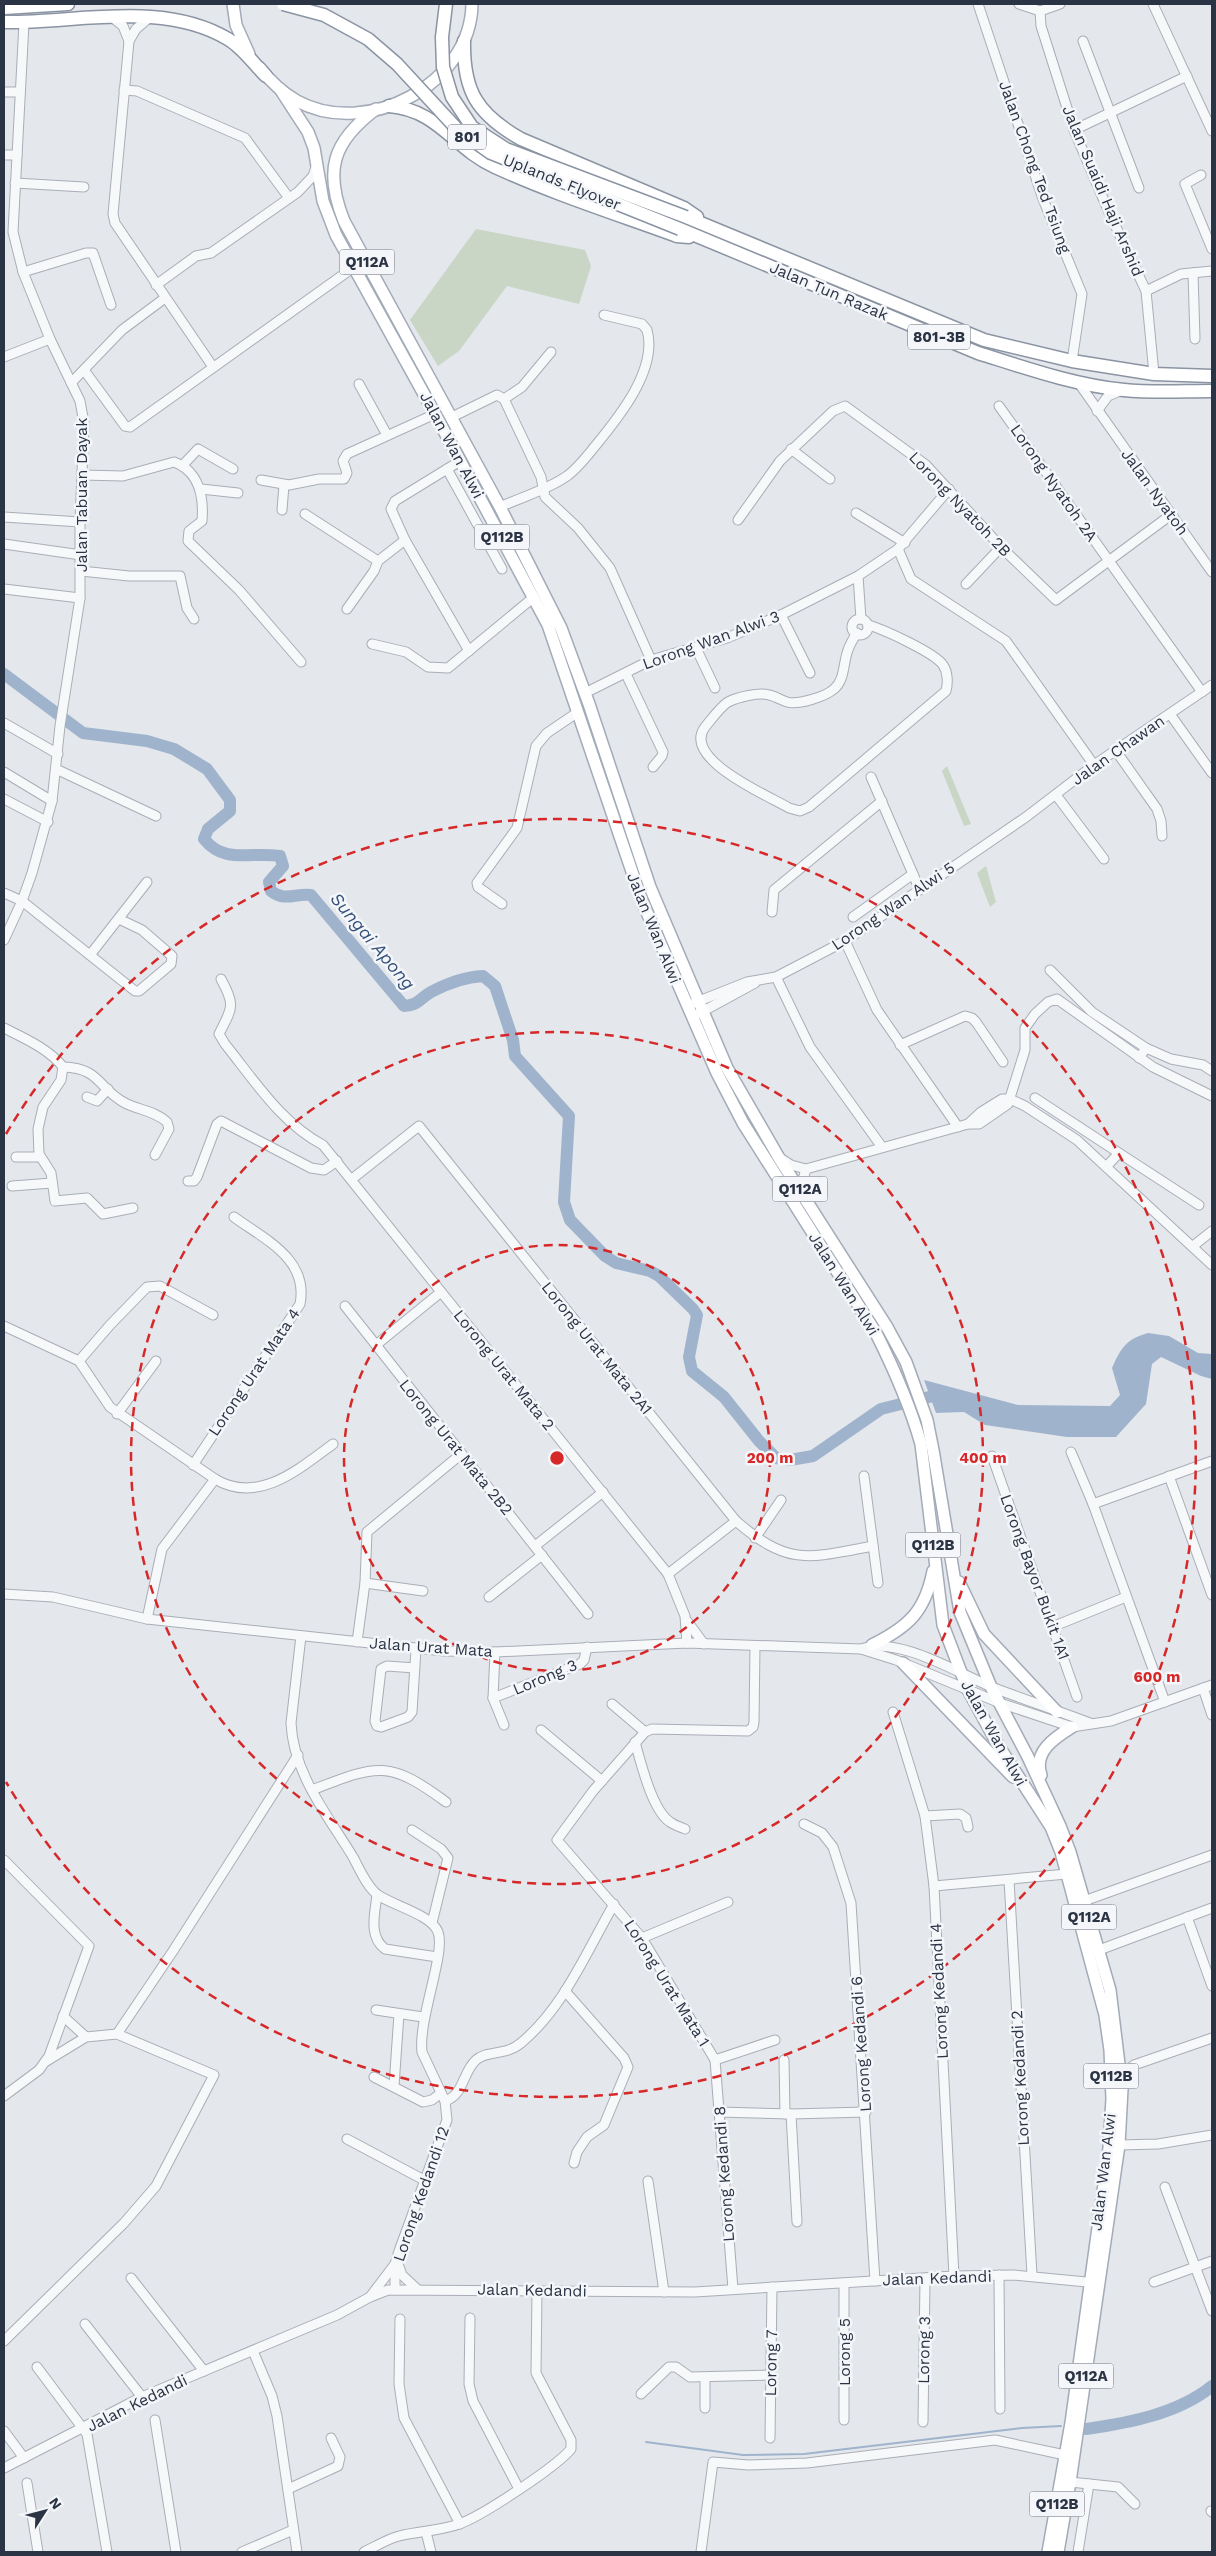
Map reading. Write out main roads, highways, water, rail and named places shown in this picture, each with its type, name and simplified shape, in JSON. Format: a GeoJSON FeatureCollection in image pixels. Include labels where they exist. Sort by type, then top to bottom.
{"type":"FeatureCollection","features":[{"type":"Feature","properties":{"kind":"highway"},"geometry":{"type":"LineString","coordinates":[[4,8],[68,4]]}},
{"type":"Feature","properties":{"kind":"highway","name":"Uplands Flyover"},"geometry":{"type":"LineString","coordinates":[[283,4],[324,15],[368,39],[396,64],[458,128],[491,153],[680,229]]}},
{"type":"Feature","properties":{"kind":"highway","name":"Uplands Flyover"},"geometry":{"type":"LineString","coordinates":[[446,4],[442,37],[443,66],[452,97],[472,127],[506,149],[686,216]]}},
{"type":"Feature","properties":{"kind":"highway"},"geometry":{"type":"LineString","coordinates":[[4,22],[24,23],[152,16],[179,18],[206,27],[230,40],[266,76]]}},
{"type":"Feature","properties":{"kind":"highway"},"geometry":{"type":"LineString","coordinates":[[464,41],[468,87],[480,108],[505,130],[521,139],[684,208],[715,229]]}},
{"type":"Feature","properties":{"kind":"highway"},"geometry":{"type":"LineString","coordinates":[[389,106],[402,107],[424,114],[435,121],[460,145],[494,167],[566,196],[677,236],[706,240]]}},
{"type":"Feature","properties":{"kind":"highway","name":"Jalan Tun Razak"},"geometry":{"type":"LineString","coordinates":[[686,216],[984,340],[1072,361],[1154,374],[1212,376]]}},
{"type":"Feature","properties":{"kind":"highway","name":"Jalan Tun Razak"},"geometry":{"type":"LineString","coordinates":[[680,229],[978,353],[1078,382],[1124,390],[1212,391]]}},
{"type":"Feature","properties":{"kind":"main road"},"geometry":{"type":"LineString","coordinates":[[232,4],[236,25],[244,44],[266,76],[298,102],[342,112],[389,106],[412,97],[430,83],[444,71],[464,41],[472,4]]}},
{"type":"Feature","properties":{"kind":"main road","name":"Jalan Wan Alwi"},"geometry":{"type":"LineString","coordinates":[[280,89],[308,132],[317,164],[323,201],[336,235],[534,597],[551,634],[632,874],[686,1005],[744,1123],[876,1333],[893,1366],[913,1416],[921,1444],[943,1624],[966,1688],[1022,1785],[1051,1827],[1067,1874],[1098,1982],[1110,2050],[1111,2121],[1094,2282],[1074,2429],[1070,2482],[1058,2552]]}},
{"type":"Feature","properties":{"kind":"main road","name":"Jalan Wan Alwi"},"geometry":{"type":"LineString","coordinates":[[376,109],[350,131],[340,147],[334,164],[335,197],[344,222],[452,417],[562,628],[650,887],[727,1068],[779,1158],[887,1327],[906,1362],[927,1420],[960,1612],[991,1687],[1049,1802],[1070,1852],[1113,2008],[1121,2075],[1120,2145],[1094,2282]]}},
{"type":"Feature","properties":{"kind":"main road"},"geometry":{"type":"LineString","coordinates":[[867,1647],[905,1626],[915,1616],[930,1588],[935,1562]]}},
{"type":"Feature","properties":{"kind":"main road"},"geometry":{"type":"LineString","coordinates":[[952,1564],[984,1634],[1057,1712]]}},
{"type":"Feature","properties":{"kind":"main road"},"geometry":{"type":"LineString","coordinates":[[903,1663],[1002,1767],[1022,1785]]}},
{"type":"Feature","properties":{"kind":"main road"},"geometry":{"type":"LineString","coordinates":[[1049,1802],[1038,1768],[1040,1757],[1051,1742],[1072,1727]]}},
{"type":"Feature","properties":{"kind":"main road","name":"Jalan Wan Alwi"},"geometry":{"type":"LineString","coordinates":[[1048,2552],[1065,2455],[1074,2429]]}},
{"type":"Feature","properties":{"kind":"water"},"geometry":{"type":"Polygon","coordinates":[[[1148,1333],[1169,1336],[1198,1353],[1212,1354],[1212,1379],[1201,1376],[1161,1357],[1152,1364],[1146,1404],[1116,1437],[1067,1437],[985,1425],[964,1412],[936,1413],[924,1380],[1018,1405],[1110,1406],[1120,1395],[1112,1368],[1118,1355],[1129,1341],[1148,1333]]]}},
{"type":"Feature","properties":{"kind":"waterway","name":"Sungai Apong"},"geometry":{"type":"LineString","coordinates":[[4,674],[83,733],[147,741],[174,749],[207,769],[230,800],[230,811],[208,829],[204,839],[221,852],[239,855],[280,856],[283,866],[269,882],[271,891],[286,897],[311,895],[404,1006],[416,1003],[431,992],[444,986],[469,978],[483,976],[495,986],[513,1040],[515,1056],[569,1116],[564,1202],[570,1220],[605,1256],[616,1263],[650,1271],[659,1276],[693,1309],[697,1315],[689,1357],[692,1371],[724,1397],[759,1441],[776,1458],[790,1460],[813,1456],[881,1409],[941,1394],[946,1395]]}},
{"type":"Feature","properties":{"kind":"waterway"},"geometry":{"type":"LineString","coordinates":[[1086,2429],[1152,2416],[1184,2404],[1212,2386]]}},
{"type":"Feature","properties":{"kind":"waterway"},"geometry":{"type":"LineString","coordinates":[[646,2442],[743,2455],[804,2454],[1022,2428],[1061,2426]]}}]}
